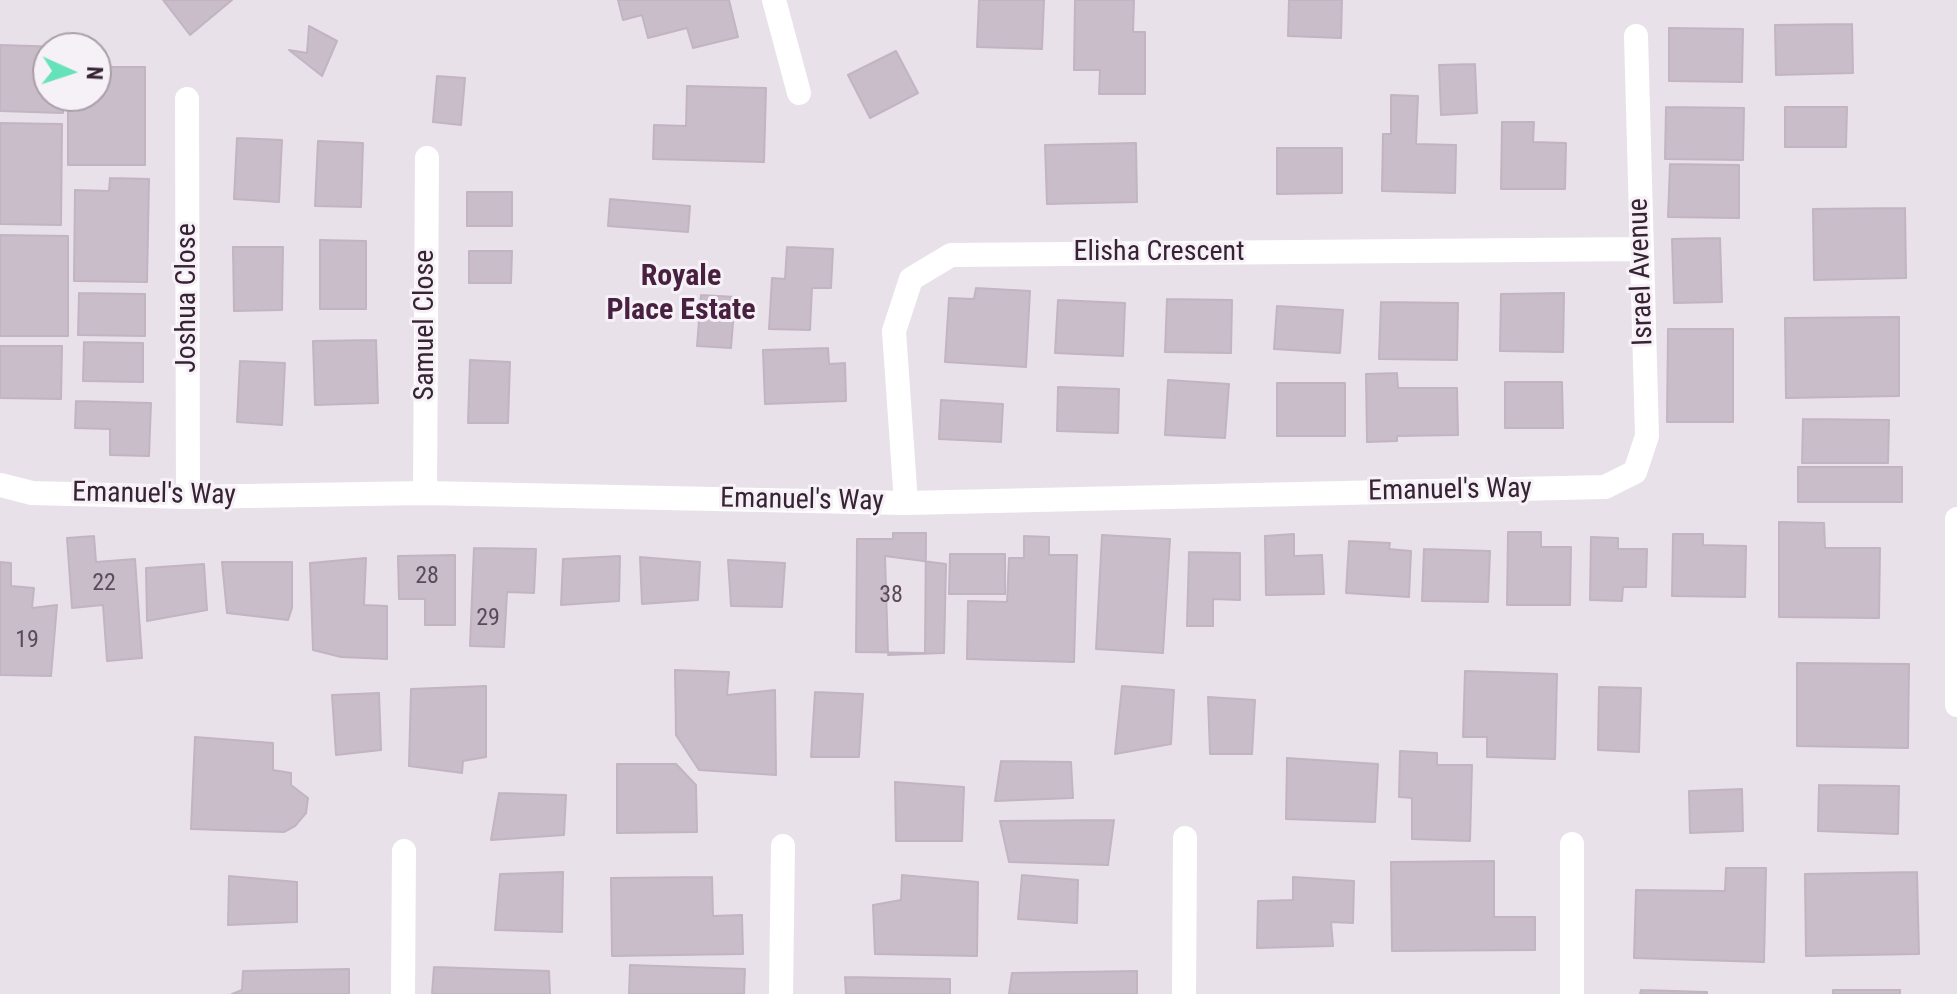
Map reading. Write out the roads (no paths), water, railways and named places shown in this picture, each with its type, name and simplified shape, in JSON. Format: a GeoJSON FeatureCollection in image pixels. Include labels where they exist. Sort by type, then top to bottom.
{"type":"FeatureCollection","features":[{"type":"Feature","properties":{"kind":"street"},"geometry":{"type":"LineString","coordinates":[[774,0],[799,93]]}},
{"type":"Feature","properties":{"kind":"street","name":"Israel Avenue"},"geometry":{"type":"LineString","coordinates":[[1605,487],[1635,472],[1647,436],[1636,36]]}},
{"type":"Feature","properties":{"kind":"street","name":"Joshua Close"},"geometry":{"type":"LineString","coordinates":[[187,99],[188,497]]}},
{"type":"Feature","properties":{"kind":"street","name":"Samuel Close"},"geometry":{"type":"LineString","coordinates":[[425,493],[427,158]]}},
{"type":"Feature","properties":{"kind":"street","name":"Elisha Crescent"},"geometry":{"type":"LineString","coordinates":[[906,503],[894,331],[911,279],[951,255],[1641,249]]}},
{"type":"Feature","properties":{"kind":"street","name":"Emanuel's Way"},"geometry":{"type":"LineString","coordinates":[[0,485],[32,493],[188,497],[425,493],[906,503],[1605,487]]}},
{"type":"Feature","properties":{"kind":"street"},"geometry":{"type":"LineString","coordinates":[[1957,519],[1957,705]]}},
{"type":"Feature","properties":{"kind":"street"},"geometry":{"type":"LineString","coordinates":[[1184,994],[1185,838]]}},
{"type":"Feature","properties":{"kind":"street"},"geometry":{"type":"LineString","coordinates":[[1572,844],[1572,994]]}},
{"type":"Feature","properties":{"kind":"street"},"geometry":{"type":"LineString","coordinates":[[781,994],[783,846]]}},
{"type":"Feature","properties":{"kind":"street"},"geometry":{"type":"LineString","coordinates":[[403,994],[404,851]]}},
{"type":"Feature","properties":{"kind":"district","name":"Royale Place Estate"},"geometry":{"type":"Point","coordinates":[681,294]}}]}
